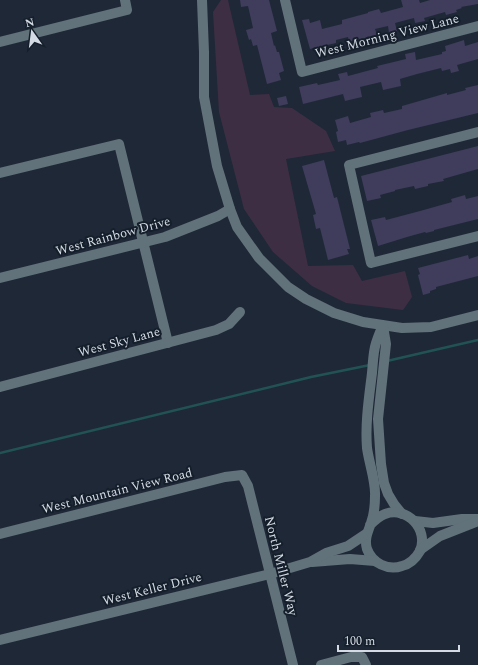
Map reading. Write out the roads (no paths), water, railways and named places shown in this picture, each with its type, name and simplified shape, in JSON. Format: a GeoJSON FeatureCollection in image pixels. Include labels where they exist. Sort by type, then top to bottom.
{"type":"FeatureCollection","features":[{"type":"Feature","properties":{"kind":"street"},"geometry":{"type":"LineString","coordinates":[[0,42],[127,10],[124,0]]}},
{"type":"Feature","properties":{"kind":"street"},"geometry":{"type":"LineString","coordinates":[[202,0],[204,98],[217,166],[237,227],[258,258],[288,287],[306,299],[334,313],[363,322],[402,328],[431,327],[478,315]]}},
{"type":"Feature","properties":{"kind":"street","name":"West Morning View Lane"},"geometry":{"type":"LineString","coordinates":[[285,0],[302,72],[478,26]]}},
{"type":"Feature","properties":{"kind":"street"},"geometry":{"type":"LineString","coordinates":[[478,132],[349,165],[371,263],[478,236]]}},
{"type":"Feature","properties":{"kind":"street"},"geometry":{"type":"LineString","coordinates":[[0,173],[119,144],[168,343]]}},
{"type":"Feature","properties":{"kind":"street","name":"West Rainbow Drive"},"geometry":{"type":"LineString","coordinates":[[0,278],[166,237],[218,216],[230,208]]}},
{"type":"Feature","properties":{"kind":"street","name":"West Sky Lane"},"geometry":{"type":"LineString","coordinates":[[0,387],[216,330],[229,324],[240,312]]}},
{"type":"Feature","properties":{"kind":"street"},"geometry":{"type":"LineString","coordinates":[[383,326],[386,344],[378,419],[381,464],[384,483],[388,494],[402,514]]}},
{"type":"Feature","properties":{"kind":"street"},"geometry":{"type":"LineString","coordinates":[[383,326],[375,344],[366,416],[367,448],[376,494],[375,508],[368,529],[367,549],[375,561],[383,566],[391,568],[408,564],[415,558],[422,543],[419,528],[415,521]]}},
{"type":"Feature","properties":{"kind":"street","name":"West Mountain View Road"},"geometry":{"type":"LineString","coordinates":[[0,534],[225,477],[242,475]]}},
{"type":"Feature","properties":{"kind":"street","name":"North Miller Way"},"geometry":{"type":"LineString","coordinates":[[242,475],[248,486],[293,665]]}},
{"type":"Feature","properties":{"kind":"street"},"geometry":{"type":"LineString","coordinates":[[368,529],[377,518],[393,512],[402,514],[415,521],[433,524],[462,519],[478,520]]}},
{"type":"Feature","properties":{"kind":"street"},"geometry":{"type":"LineString","coordinates":[[420,550],[440,536],[478,520]]}},
{"type":"Feature","properties":{"kind":"street","name":"West Keller Drive"},"geometry":{"type":"LineString","coordinates":[[310,562],[326,553],[348,546],[368,529]]}},
{"type":"Feature","properties":{"kind":"street","name":"West Keller Drive"},"geometry":{"type":"LineString","coordinates":[[0,640],[270,574],[310,562],[350,559],[375,561]]}},
{"type":"Feature","properties":{"kind":"street"},"geometry":{"type":"LineString","coordinates":[[321,665],[351,657],[364,661]]}},
{"type":"Feature","properties":{"kind":"waterway"},"geometry":{"type":"LineString","coordinates":[[387,361],[478,340]]}},
{"type":"Feature","properties":{"kind":"waterway"},"geometry":{"type":"LineString","coordinates":[[0,453],[311,377],[370,365]]}}]}
